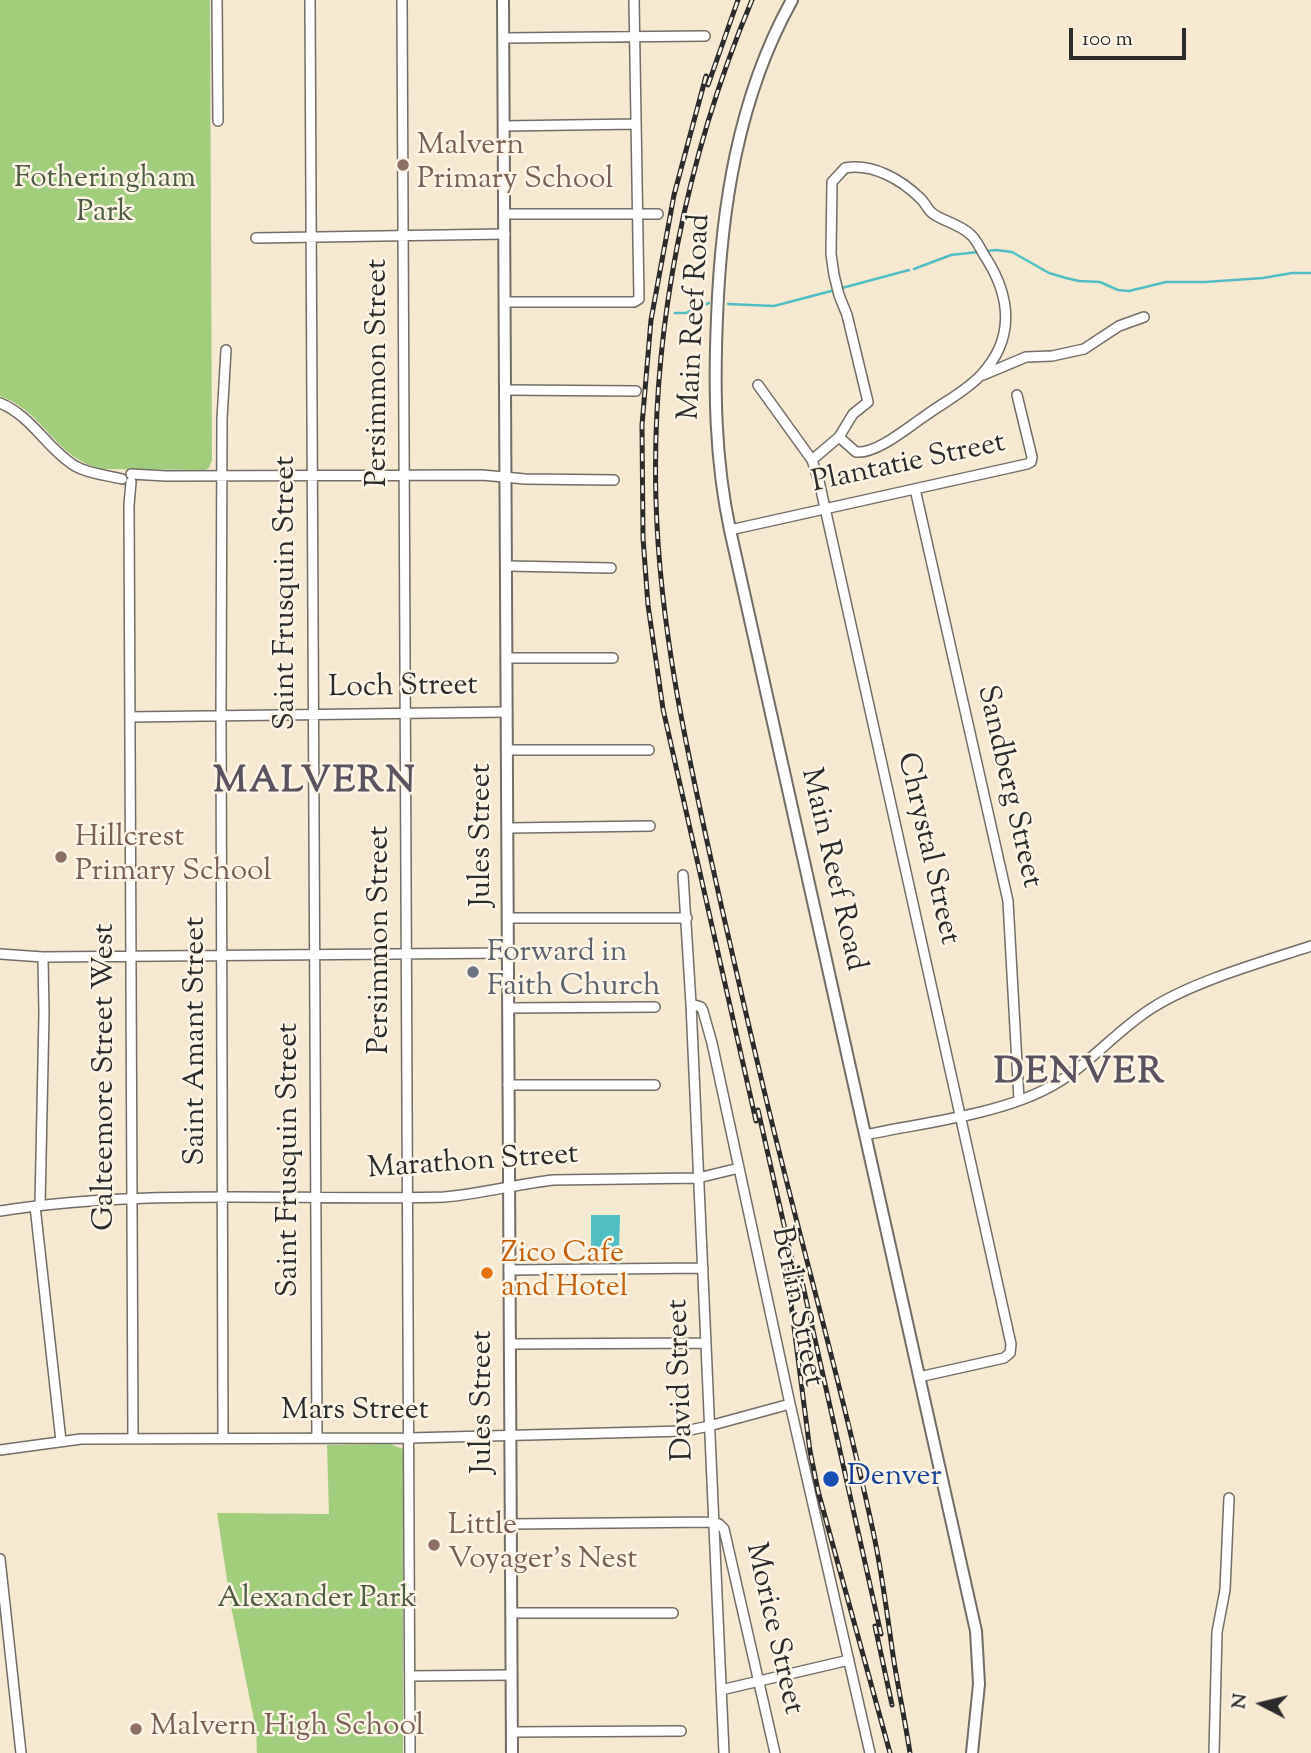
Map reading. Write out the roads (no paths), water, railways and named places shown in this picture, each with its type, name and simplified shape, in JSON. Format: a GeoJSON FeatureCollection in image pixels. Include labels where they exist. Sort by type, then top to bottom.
{"type":"FeatureCollection","features":[{"type":"Feature","properties":{"kind":"main road","name":"Jules Street"},"geometry":{"type":"LineString","coordinates":[[503,0],[512,1753]]}},
{"type":"Feature","properties":{"kind":"main road","name":"Main Reef Road"},"geometry":{"type":"LineString","coordinates":[[792,0],[767,54],[750,101],[734,158],[724,220],[718,283],[715,405],[719,462],[730,530],[978,1640],[979,1684],[972,1753]]}},
{"type":"Feature","properties":{"kind":"street"},"geometry":{"type":"LineString","coordinates":[[217,0],[218,121]]}},
{"type":"Feature","properties":{"kind":"street","name":"Saint Frusquin Street"},"geometry":{"type":"LineString","coordinates":[[310,0],[317,1437]]}},
{"type":"Feature","properties":{"kind":"street","name":"Persimmon Street"},"geometry":{"type":"LineString","coordinates":[[402,0],[410,1753]]}},
{"type":"Feature","properties":{"kind":"street"},"geometry":{"type":"LineString","coordinates":[[505,302],[634,302],[639,299],[634,0]]}},
{"type":"Feature","properties":{"kind":"street"},"geometry":{"type":"LineString","coordinates":[[504,37],[705,36]]}},
{"type":"Feature","properties":{"kind":"street"},"geometry":{"type":"LineString","coordinates":[[504,126],[636,124]]}},
{"type":"Feature","properties":{"kind":"street"},"geometry":{"type":"LineString","coordinates":[[812,460],[839,437],[850,418],[866,405],[868,399],[847,315],[839,295],[831,254],[831,185],[834,178],[845,168],[857,167],[890,176],[919,197],[934,215],[964,229],[976,241],[993,268],[1005,301],[1003,339],[990,364],[966,390],[898,435],[868,450],[856,452],[839,437]]}},
{"type":"Feature","properties":{"kind":"street"},"geometry":{"type":"LineString","coordinates":[[505,214],[658,214]]}},
{"type":"Feature","properties":{"kind":"street"},"geometry":{"type":"LineString","coordinates":[[256,238],[505,234]]}},
{"type":"Feature","properties":{"kind":"street"},"geometry":{"type":"LineString","coordinates":[[981,375],[1026,357],[1052,356],[1084,349],[1119,326],[1144,317]]}},
{"type":"Feature","properties":{"kind":"street","name":"Saint Amant Street"},"geometry":{"type":"LineString","coordinates":[[223,1438],[221,716],[222,419],[226,350]]}},
{"type":"Feature","properties":{"kind":"street","name":"Chrystal Street"},"geometry":{"type":"LineString","coordinates":[[758,385],[812,460],[826,508],[1010,1339],[1010,1353],[1004,1358],[919,1377]]}},
{"type":"Feature","properties":{"kind":"street"},"geometry":{"type":"LineString","coordinates":[[506,390],[636,391]]}},
{"type":"Feature","properties":{"kind":"street","name":"Plantatie Street"},"geometry":{"type":"LineString","coordinates":[[730,530],[1027,464],[1032,457],[1017,395]]}},
{"type":"Feature","properties":{"kind":"street"},"geometry":{"type":"LineString","coordinates":[[0,403],[26,419],[73,465],[88,472],[127,478],[405,475],[614,480]]}},
{"type":"Feature","properties":{"kind":"street","name":"Galteemore Street West"},"geometry":{"type":"LineString","coordinates":[[127,478],[133,1438]]}},
{"type":"Feature","properties":{"kind":"street","name":"Sandberg Street"},"geometry":{"type":"LineString","coordinates":[[915,489],[1008,901],[1018,1100]]}},
{"type":"Feature","properties":{"kind":"street"},"geometry":{"type":"LineString","coordinates":[[507,566],[611,568]]}},
{"type":"Feature","properties":{"kind":"street"},"geometry":{"type":"LineString","coordinates":[[507,658],[613,658]]}},
{"type":"Feature","properties":{"kind":"street","name":"Loch Street"},"geometry":{"type":"LineString","coordinates":[[130,717],[507,712]]}},
{"type":"Feature","properties":{"kind":"street"},"geometry":{"type":"LineString","coordinates":[[508,750],[649,750]]}},
{"type":"Feature","properties":{"kind":"street"},"geometry":{"type":"LineString","coordinates":[[509,828],[650,825]]}},
{"type":"Feature","properties":{"kind":"street"},"geometry":{"type":"LineString","coordinates":[[683,874],[691,1004]]}},
{"type":"Feature","properties":{"kind":"street"},"geometry":{"type":"LineString","coordinates":[[509,918],[687,918]]}},
{"type":"Feature","properties":{"kind":"street"},"geometry":{"type":"LineString","coordinates":[[865,1135],[960,1115],[1018,1100],[1049,1088],[1084,1065],[1135,1020],[1164,1001],[1311,946]]}},
{"type":"Feature","properties":{"kind":"street"},"geometry":{"type":"LineString","coordinates":[[2,955],[131,957],[509,953]]}},
{"type":"Feature","properties":{"kind":"street"},"geometry":{"type":"LineString","coordinates":[[43,957],[44,1014],[38,1205],[61,1441]]}},
{"type":"Feature","properties":{"kind":"street","name":"Berlin Street"},"geometry":{"type":"LineString","coordinates":[[691,1004],[701,1007],[705,1017],[870,1753]]}},
{"type":"Feature","properties":{"kind":"street","name":"David Street"},"geometry":{"type":"LineString","coordinates":[[691,1004],[724,1753]]}},
{"type":"Feature","properties":{"kind":"street"},"geometry":{"type":"LineString","coordinates":[[508,1008],[655,1007]]}},
{"type":"Feature","properties":{"kind":"street"},"geometry":{"type":"LineString","coordinates":[[508,1085],[655,1085]]}},
{"type":"Feature","properties":{"kind":"street","name":"Marathon Street"},"geometry":{"type":"LineString","coordinates":[[0,1211],[38,1205],[132,1198],[454,1196],[509,1189],[530,1182],[562,1179],[698,1178],[739,1168]]}},
{"type":"Feature","properties":{"kind":"street"},"geometry":{"type":"LineString","coordinates":[[509,1270],[703,1268]]}},
{"type":"Feature","properties":{"kind":"street"},"geometry":{"type":"LineString","coordinates":[[510,1344],[706,1343]]}},
{"type":"Feature","properties":{"kind":"street","name":"Mars Street"},"geometry":{"type":"LineString","coordinates":[[0,1450],[61,1441],[133,1438],[510,1437],[533,1434],[685,1431],[790,1404]]}},
{"type":"Feature","properties":{"kind":"street"},"geometry":{"type":"LineString","coordinates":[[1214,1753],[1217,1632],[1224,1590],[1229,1498]]}},
{"type":"Feature","properties":{"kind":"street"},"geometry":{"type":"LineString","coordinates":[[510,1524],[713,1522]]}},
{"type":"Feature","properties":{"kind":"street","name":"Morice Street"},"geometry":{"type":"LineString","coordinates":[[713,1522],[724,1529],[775,1753]]}},
{"type":"Feature","properties":{"kind":"street"},"geometry":{"type":"LineString","coordinates":[[0,1559],[21,1753]]}},
{"type":"Feature","properties":{"kind":"street"},"geometry":{"type":"LineString","coordinates":[[716,1563],[731,1560]]}},
{"type":"Feature","properties":{"kind":"street"},"geometry":{"type":"LineString","coordinates":[[511,1613],[673,1612]]}},
{"type":"Feature","properties":{"kind":"street"},"geometry":{"type":"LineString","coordinates":[[722,1690],[849,1660]]}},
{"type":"Feature","properties":{"kind":"street"},"geometry":{"type":"LineString","coordinates":[[410,1675],[511,1675]]}},
{"type":"Feature","properties":{"kind":"street"},"geometry":{"type":"LineString","coordinates":[[512,1732],[681,1731]]}},
{"type":"Feature","properties":{"kind":"water"},"geometry":{"type":"Polygon","coordinates":[[[591,1215],[620,1215],[619,1251],[591,1251],[591,1215]]]}},
{"type":"Feature","properties":{"kind":"waterway"},"geometry":{"type":"LineString","coordinates":[[914,269],[951,255],[996,250],[1012,252],[1049,273],[1079,281],[1100,282],[1118,290],[1129,291],[1166,282],[1205,282],[1311,273]]}},
{"type":"Feature","properties":{"kind":"waterway"},"geometry":{"type":"LineString","coordinates":[[842,288],[909,270]]}},
{"type":"Feature","properties":{"kind":"waterway"},"geometry":{"type":"LineString","coordinates":[[728,304],[774,306],[835,290]]}},
{"type":"Feature","properties":{"kind":"waterway"},"geometry":{"type":"LineString","coordinates":[[675,313],[686,313],[709,303]]}},
{"type":"Feature","properties":{"kind":"railway"},"geometry":{"type":"LineString","coordinates":[[708,85],[738,0]]}},
{"type":"Feature","properties":{"kind":"railway"},"geometry":{"type":"LineString","coordinates":[[752,0],[708,120],[677,245],[667,309],[656,437],[659,553],[671,655],[689,757],[765,1094],[863,1484],[879,1562],[910,1753]]}},
{"type":"Feature","properties":{"kind":"railway"},"geometry":{"type":"LineString","coordinates":[[706,76],[674,195],[651,320],[642,425],[643,538],[648,605],[663,709],[756,1121]]}},
{"type":"Feature","properties":{"kind":"railway"},"geometry":{"type":"LineString","coordinates":[[758,1110],[796,1278]]}},
{"type":"Feature","properties":{"kind":"railway"},"geometry":{"type":"LineString","coordinates":[[786,1265],[810,1451],[818,1491],[890,1753]]}},
{"type":"Feature","properties":{"kind":"railway"},"geometry":{"type":"LineString","coordinates":[[799,1268],[881,1634]]}},
{"type":"Feature","properties":{"kind":"railway"},"geometry":{"type":"LineString","coordinates":[[875,1626],[892,1705]]}},
{"type":"Feature","properties":{"kind":"place","name":"Malvern Primary School"},"geometry":{"type":"Point","coordinates":[403,165]}},
{"type":"Feature","properties":{"kind":"place","name":"Hillcrest Primary School"},"geometry":{"type":"Point","coordinates":[61,857]}},
{"type":"Feature","properties":{"kind":"place","name":"Forward in Faith Church"},"geometry":{"type":"Point","coordinates":[473,972]}},
{"type":"Feature","properties":{"kind":"place","name":"Zico Cafe and Hotel"},"geometry":{"type":"Point","coordinates":[487,1273]}},
{"type":"Feature","properties":{"kind":"place","name":"Denver"},"geometry":{"type":"Point","coordinates":[831,1479]}},
{"type":"Feature","properties":{"kind":"place","name":"Little Voyager's Nest"},"geometry":{"type":"Point","coordinates":[434,1545]}},
{"type":"Feature","properties":{"kind":"place","name":"Malvern High School"},"geometry":{"type":"Point","coordinates":[136,1729]}},
{"type":"Feature","properties":{"kind":"district","name":"MALVERN"},"geometry":{"type":"Point","coordinates":[315,785]}},
{"type":"Feature","properties":{"kind":"district","name":"DENVER"},"geometry":{"type":"Point","coordinates":[1080,1076]}},
{"type":"Feature","properties":{"kind":"park label","name":"Fotheringham Park"},"geometry":{"type":"Point","coordinates":[105,198]}},
{"type":"Feature","properties":{"kind":"park label","name":"Alexander Park"},"geometry":{"type":"Point","coordinates":[317,1601]}}]}
